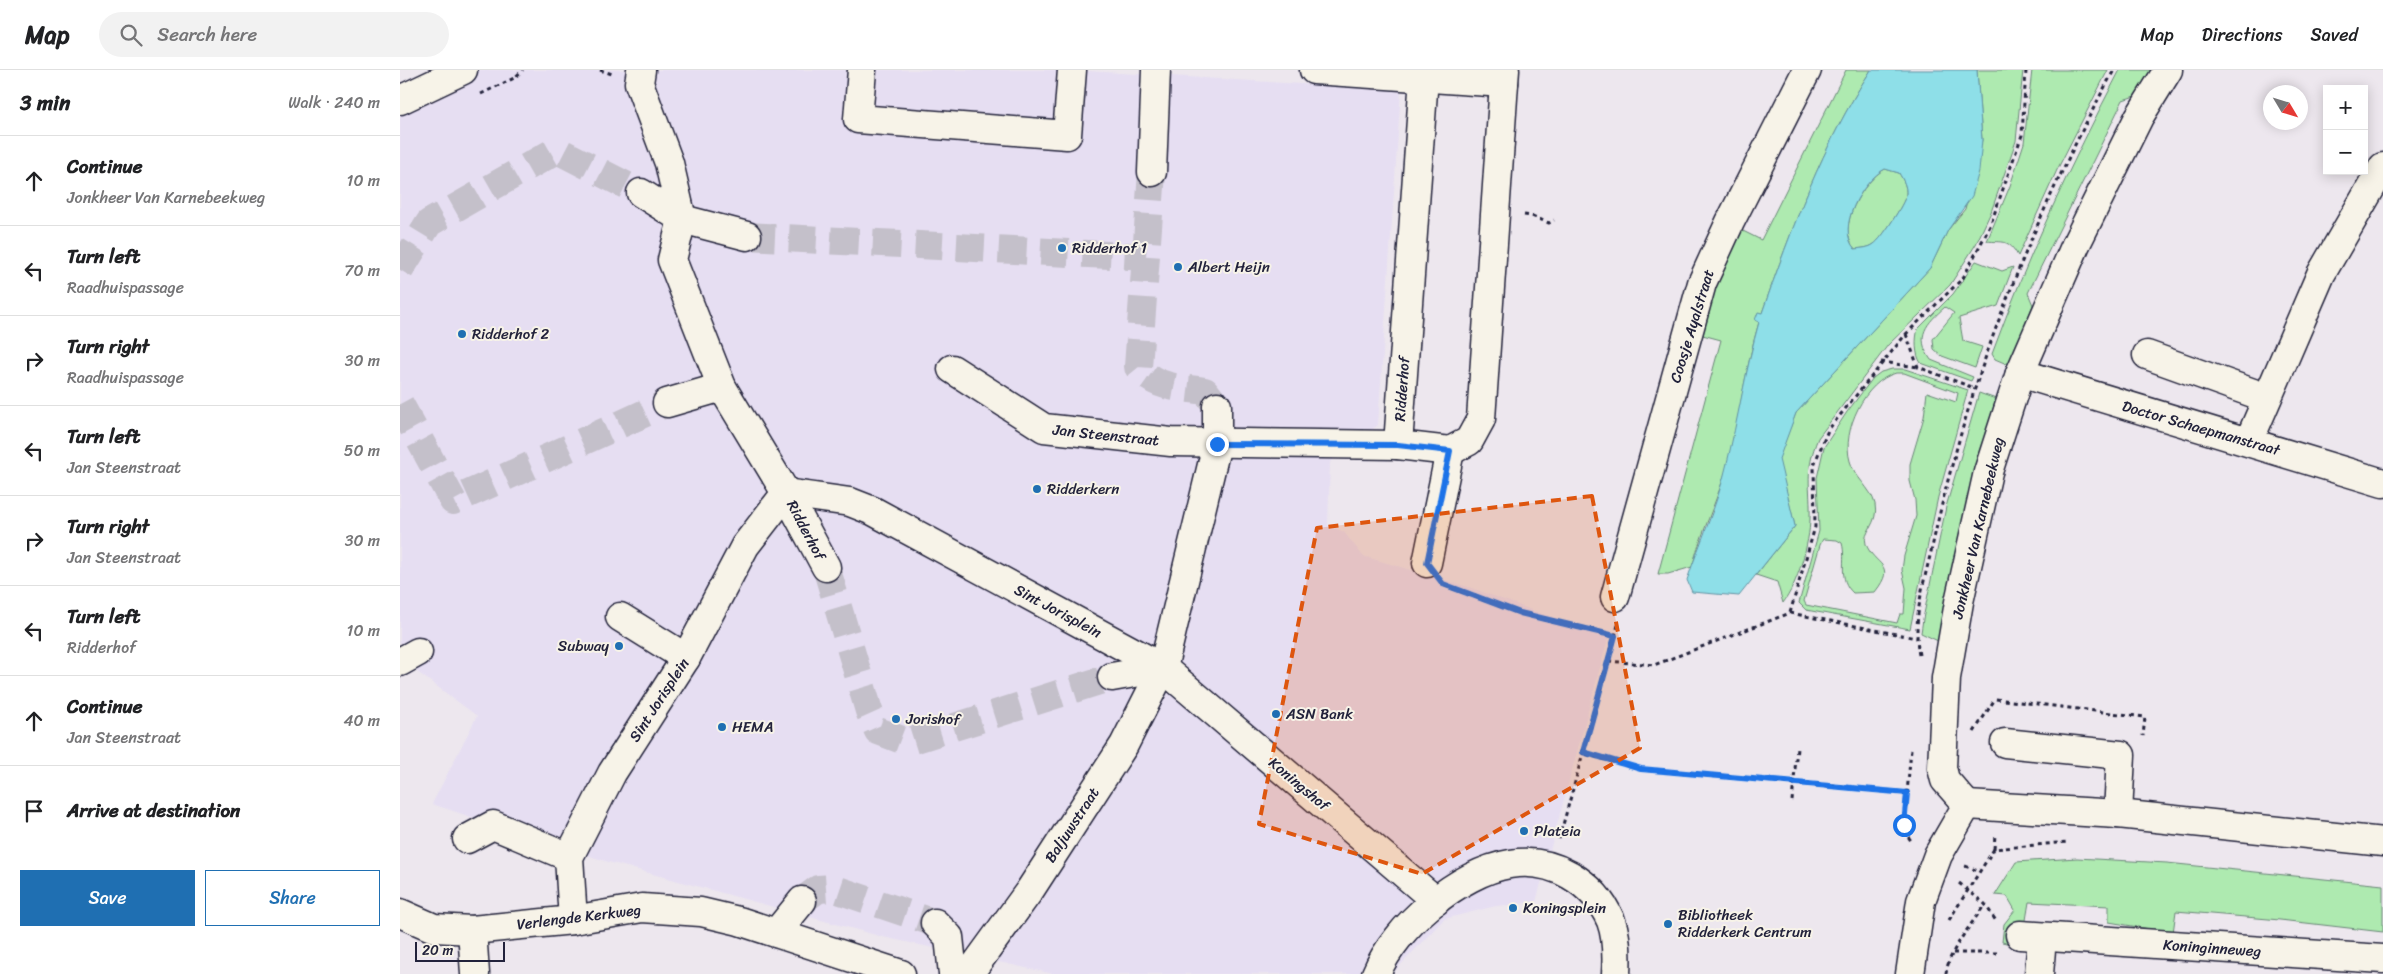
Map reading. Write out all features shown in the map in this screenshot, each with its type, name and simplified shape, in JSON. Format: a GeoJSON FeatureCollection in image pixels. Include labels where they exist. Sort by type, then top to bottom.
{"type":"FeatureCollection","features":[{"type":"Feature","properties":{"kind":"street"},"geometry":{"type":"LineString","coordinates":[[400,100],[463,70]]}},
{"type":"Feature","properties":{"kind":"street"},"geometry":{"type":"LineString","coordinates":[[641,70],[639,83],[669,162],[682,219],[672,260],[722,386],[786,493]]}},
{"type":"Feature","properties":{"kind":"street"},"geometry":{"type":"LineString","coordinates":[[862,70],[858,119],[1067,135],[1072,70]]}},
{"type":"Feature","properties":{"kind":"street"},"geometry":{"type":"LineString","coordinates":[[1152,172],[1156,70]]}},
{"type":"Feature","properties":{"kind":"street"},"geometry":{"type":"LineString","coordinates":[[1314,70],[1424,77],[1504,76],[1481,419],[1468,441],[1450,451],[1398,445]]}},
{"type":"Feature","properties":{"kind":"street","name":"Coosje Ayalstraat"},"geometry":{"type":"LineString","coordinates":[[1615,597],[1702,283],[1730,222],[1807,70]]}},
{"type":"Feature","properties":{"kind":"street","name":"Jonkheer Van Karnebeekweg"},"geometry":{"type":"LineString","coordinates":[[1966,805],[1945,780],[1942,768],[1946,678],[1959,602],[1988,472],[2020,373],[2080,236],[2139,117],[2168,70]]}},
{"type":"Feature","properties":{"kind":"street","name":"Ridderhof"},"geometry":{"type":"LineString","coordinates":[[1398,445],[1424,77]]}},
{"type":"Feature","properties":{"kind":"street"},"geometry":{"type":"LineString","coordinates":[[2249,441],[2321,274],[2383,167]]}},
{"type":"Feature","properties":{"kind":"street"},"geometry":{"type":"LineString","coordinates":[[641,193],[682,219],[746,236]]}},
{"type":"Feature","properties":{"kind":"street"},"geometry":{"type":"LineString","coordinates":[[2146,355],[2267,398]]}},
{"type":"Feature","properties":{"kind":"street","name":"Jan Steenstraat"},"geometry":{"type":"LineString","coordinates":[[952,369],[1044,428],[1170,442],[1398,445]]}},
{"type":"Feature","properties":{"kind":"street","name":"Doctor Schaepmanstraat"},"geometry":{"type":"LineString","coordinates":[[2020,373],[2383,483]]}},
{"type":"Feature","properties":{"kind":"street"},"geometry":{"type":"LineString","coordinates":[[667,403],[722,386]]}},
{"type":"Feature","properties":{"kind":"street"},"geometry":{"type":"LineString","coordinates":[[1112,677],[1163,668],[1217,444],[1217,406]]}},
{"type":"Feature","properties":{"kind":"street"},"geometry":{"type":"LineString","coordinates":[[1427,563],[1450,451]]}},
{"type":"Feature","properties":{"kind":"street","name":"Ridderhof"},"geometry":{"type":"LineString","coordinates":[[786,493],[826,567]]}},
{"type":"Feature","properties":{"kind":"street","name":"Sint Jorisplein"},"geometry":{"type":"LineString","coordinates":[[569,857],[612,773],[686,658],[745,546],[786,493],[850,502],[873,512],[1163,668]]}},
{"type":"Feature","properties":{"kind":"street"},"geometry":{"type":"LineString","coordinates":[[620,617],[686,658]]}},
{"type":"Feature","properties":{"kind":"street","name":"Baljuwstraat"},"geometry":{"type":"LineString","coordinates":[[968,974],[1030,890],[1124,745],[1163,668]]}},
{"type":"Feature","properties":{"kind":"street","name":"Koningshof"},"geometry":{"type":"LineString","coordinates":[[1163,668],[1436,901]]}},
{"type":"Feature","properties":{"kind":"street"},"geometry":{"type":"LineString","coordinates":[[2005,743],[2121,755],[2118,814]]}},
{"type":"Feature","properties":{"kind":"street"},"geometry":{"type":"LineString","coordinates":[[1910,974],[1921,901],[1938,855],[1966,805],[2118,814],[2383,842]]}},
{"type":"Feature","properties":{"kind":"street"},"geometry":{"type":"LineString","coordinates":[[467,839],[493,825],[569,857],[574,920]]}},
{"type":"Feature","properties":{"kind":"street"},"geometry":{"type":"LineString","coordinates":[[1376,974],[1395,939],[1436,901],[1467,881],[1509,864],[1531,863],[1551,867],[1582,881],[1597,897],[1611,922],[1617,953],[1616,974]]}},
{"type":"Feature","properties":{"kind":"street"},"geometry":{"type":"LineString","coordinates":[[776,933],[802,901]]}},
{"type":"Feature","properties":{"kind":"street","name":"Verlengde Kerkweg"},"geometry":{"type":"LineString","coordinates":[[400,913],[434,928],[472,930],[574,920],[642,908],[701,912],[776,933],[901,974]]}},
{"type":"Feature","properties":{"kind":"street"},"geometry":{"type":"LineString","coordinates":[[935,923],[949,937],[953,974]]}},
{"type":"Feature","properties":{"kind":"street"},"geometry":{"type":"LineString","coordinates":[[472,930],[475,974]]}},
{"type":"Feature","properties":{"kind":"street"},"geometry":{"type":"LineString","coordinates":[[2013,939],[2039,974]]}},
{"type":"Feature","properties":{"kind":"street","name":"Koninginneweg"},"geometry":{"type":"LineString","coordinates":[[2013,939],[2383,959]]}},
{"type":"Feature","properties":{"kind":"path"},"geometry":{"type":"LineString","coordinates":[[1790,613],[1815,527],[1814,465],[1828,430],[1906,334],[1963,278],[1990,226],[2022,135],[2026,70]]}},
{"type":"Feature","properties":{"kind":"path"},"geometry":{"type":"LineString","coordinates":[[1906,334],[1918,367]]}},
{"type":"Feature","properties":{"kind":"path"},"geometry":{"type":"LineString","coordinates":[[1882,362],[1918,367],[1974,388]]}},
{"type":"Feature","properties":{"kind":"path"},"geometry":{"type":"LineString","coordinates":[[1427,563],[1443,584],[1520,613],[1615,636],[1558,841]]}},
{"type":"Feature","properties":{"kind":"path"},"geometry":{"type":"LineString","coordinates":[[1608,662],[1654,665],[1790,613],[1916,638]]}},
{"type":"Feature","properties":{"kind":"path"},"geometry":{"type":"LineString","coordinates":[[1912,740],[1904,825],[1907,835],[1914,845],[1978,871],[1994,848],[2069,842]]}},
{"type":"Feature","properties":{"kind":"path"},"geometry":{"type":"LineString","coordinates":[[1792,801],[1797,748]]}},
{"type":"Feature","properties":{"kind":"path"},"geometry":{"type":"LineString","coordinates":[[1583,752],[1641,769],[1907,793]]}},
{"type":"Feature","properties":{"kind":"path"},"geometry":{"type":"LineString","coordinates":[[1968,889],[1985,904],[2013,939]]}},
{"type":"Feature","properties":{"kind":"path"},"geometry":{"type":"LineString","coordinates":[[1946,974],[1947,965],[1953,953],[1985,904]]}},
{"type":"Feature","properties":{"kind":"highlighted area"},"geometry":{"type":"Polygon","coordinates":[[[1592,496],[1640,748],[1422,874],[1259,824],[1317,528],[1592,496]]]}},
{"type":"Feature","properties":{"kind":"shaded area","name":"Jorishof"},"geometry":{"type":"Polygon","coordinates":[[[450,70],[1070,70],[1401,90],[1378,425],[1330,462],[1328,525],[1344,532],[1363,556],[1469,587],[1608,638],[1536,902],[1496,906],[1444,919],[1392,974],[1054,974],[883,937],[605,861],[432,804],[477,716],[416,671],[400,642],[400,99],[450,70]]]}},
{"type":"Feature","properties":{"kind":"green space"},"geometry":{"type":"Polygon","coordinates":[[[1846,70],[1871,70],[1838,128],[1809,188],[1762,313],[1755,320],[1759,322],[1726,470],[1692,567],[1668,574],[1658,574],[1721,340],[1699,334],[1713,294],[1741,230],[1761,240],[1846,70]]]}},
{"type":"Feature","properties":{"kind":"green space"},"geometry":{"type":"Polygon","coordinates":[[[1977,70],[2023,70],[2016,141],[1991,212],[1976,244],[1950,285],[1888,345],[1818,438],[1811,460],[1809,478],[1810,519],[1808,539],[1798,575],[1783,603],[1777,582],[1756,575],[1795,526],[1778,459],[1796,413],[1930,268],[1948,230],[1965,209],[1982,140],[1977,70]]]}},
{"type":"Feature","properties":{"kind":"green space"},"geometry":{"type":"Polygon","coordinates":[[[2032,70],[2108,70],[2057,170],[2018,256],[2011,246],[2005,242],[1987,241],[2010,186],[2024,143],[2032,70]]]}},
{"type":"Feature","properties":{"kind":"green space"},"geometry":{"type":"Polygon","coordinates":[[[2120,70],[2151,70],[2135,96],[2123,100],[2028,293],[2033,305],[2009,365],[1995,359],[1992,354],[2020,281],[2051,210],[2120,70]]]}},
{"type":"Feature","properties":{"kind":"green space"},"geometry":{"type":"Polygon","coordinates":[[[1885,169],[1899,173],[1906,189],[1906,195],[1892,221],[1878,241],[1865,248],[1855,249],[1850,240],[1848,229],[1854,206],[1868,184],[1885,169]]]}},
{"type":"Feature","properties":{"kind":"green space"},"geometry":{"type":"Polygon","coordinates":[[[1976,261],[2002,271],[2013,267],[1998,306],[1959,318],[1963,341],[1982,347],[1975,368],[1942,356],[1934,349],[1933,339],[1954,313],[1945,307],[1928,324],[1923,337],[1923,344],[1931,360],[1973,377],[1971,381],[1921,363],[1917,351],[1916,337],[1918,329],[1953,294],[1976,261]]]}},
{"type":"Feature","properties":{"kind":"green space"},"geometry":{"type":"Polygon","coordinates":[[[1892,369],[1905,369],[1968,390],[1938,497],[1910,629],[1806,610],[1799,603],[1819,531],[1817,478],[1824,447],[1847,412],[1873,378],[1881,372],[1892,369]],[[1896,373],[1885,378],[1865,396],[1852,422],[1849,436],[1848,449],[1852,467],[1870,493],[1875,504],[1875,517],[1865,540],[1870,551],[1884,570],[1882,583],[1875,592],[1853,593],[1845,581],[1842,543],[1837,540],[1823,539],[1804,601],[1806,605],[1897,623],[1900,614],[1904,614],[1906,588],[1902,570],[1904,556],[1916,516],[1915,500],[1910,481],[1910,464],[1924,417],[1927,392],[1956,402],[1958,393],[1904,373],[1896,373]]]}},
{"type":"Feature","properties":{"kind":"green space"},"geometry":{"type":"Polygon","coordinates":[[[1979,393],[1996,399],[1963,519],[1938,641],[1921,633],[1923,619],[1946,507],[1979,393]]]}},
{"type":"Feature","properties":{"kind":"green space"},"geometry":{"type":"Polygon","coordinates":[[[2077,858],[2167,863],[2383,885],[2383,932],[2280,920],[2176,911],[2173,933],[2109,922],[2109,906],[2029,902],[2026,920],[2017,930],[2015,945],[2002,942],[2004,924],[2015,910],[2007,896],[1995,895],[2016,862],[2077,858]]]}},
{"type":"Feature","properties":{"kind":"water"},"geometry":{"type":"Polygon","coordinates":[[[1871,70],[1977,70],[1982,140],[1979,171],[1972,196],[1948,230],[1930,268],[1796,413],[1779,459],[1795,526],[1739,596],[1692,592],[1687,580],[1722,481],[1759,322],[1755,320],[1758,312],[1762,313],[1809,188],[1854,98],[1871,70]],[[1885,169],[1868,183],[1854,205],[1848,229],[1850,240],[1855,249],[1868,247],[1878,241],[1897,213],[1906,195],[1905,186],[1899,173],[1885,169]]]}},
{"type":"Feature","properties":{"kind":"tunnel"},"geometry":{"type":"LineString","coordinates":[[400,270],[429,223],[557,150],[641,193]]}},
{"type":"Feature","properties":{"kind":"tunnel"},"geometry":{"type":"LineString","coordinates":[[1152,172],[1138,367],[1152,379],[1168,386],[1205,391],[1217,406]]}},
{"type":"Feature","properties":{"kind":"tunnel"},"geometry":{"type":"LineString","coordinates":[[747,236],[1146,257]]}},
{"type":"Feature","properties":{"kind":"tunnel"},"geometry":{"type":"LineString","coordinates":[[400,404],[453,501],[667,403]]}},
{"type":"Feature","properties":{"kind":"tunnel"},"geometry":{"type":"LineString","coordinates":[[826,567],[869,711],[878,731],[907,742],[1112,677]]}},
{"type":"Feature","properties":{"kind":"tunnel"},"geometry":{"type":"LineString","coordinates":[[802,901],[818,889],[832,888],[935,923]]}},
{"type":"Feature","properties":{"kind":"place","name":"Ridderhof 1"},"geometry":{"type":"Point","coordinates":[1062,248]}},
{"type":"Feature","properties":{"kind":"place","name":"Albert Heijn"},"geometry":{"type":"Point","coordinates":[1178,267]}},
{"type":"Feature","properties":{"kind":"place","name":"Ridderhof 2"},"geometry":{"type":"Point","coordinates":[462,334]}},
{"type":"Feature","properties":{"kind":"place","name":"Ridderkern"},"geometry":{"type":"Point","coordinates":[1037,489]}},
{"type":"Feature","properties":{"kind":"place","name":"Subway"},"geometry":{"type":"Point","coordinates":[619,646]}},
{"type":"Feature","properties":{"kind":"place","name":"ASN Bank"},"geometry":{"type":"Point","coordinates":[1276,714]}},
{"type":"Feature","properties":{"kind":"place","name":"Jorishof"},"geometry":{"type":"Point","coordinates":[896,719]}},
{"type":"Feature","properties":{"kind":"place","name":"HEMA"},"geometry":{"type":"Point","coordinates":[722,727]}},
{"type":"Feature","properties":{"kind":"place","name":"Plateia"},"geometry":{"type":"Point","coordinates":[1524,831]}},
{"type":"Feature","properties":{"kind":"place","name":"Koningsplein"},"geometry":{"type":"Point","coordinates":[1513,908]}},
{"type":"Feature","properties":{"kind":"place","name":"Bibliotheek Ridderkerk Centrum"},"geometry":{"type":"Point","coordinates":[1668,924]}},
{"type":"Feature","properties":{"kind":"route"},"geometry":{"type":"LineString","coordinates":[[1217,444],[1398,445],[1450,451],[1427,563],[1443,584],[1520,613],[1615,636],[1583,752],[1641,769],[1907,793],[1904,825]]}}]}
